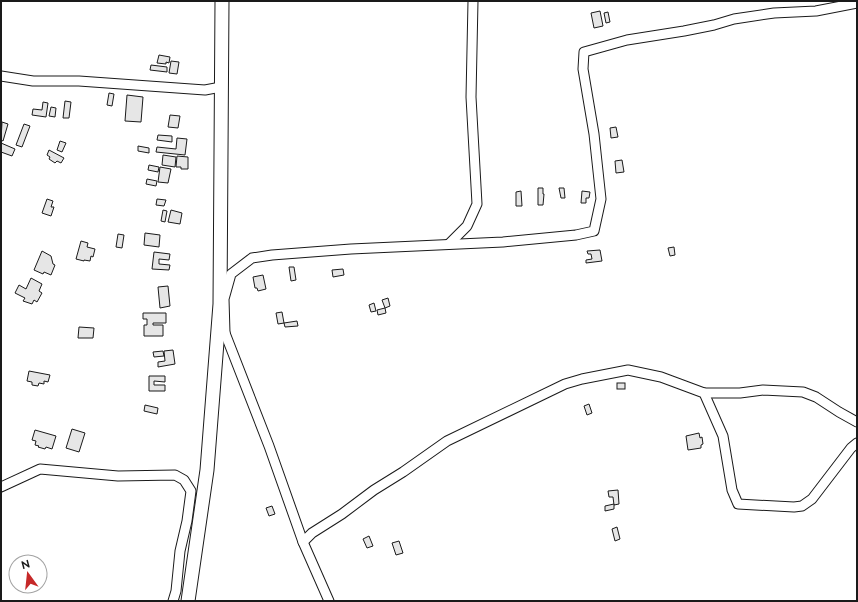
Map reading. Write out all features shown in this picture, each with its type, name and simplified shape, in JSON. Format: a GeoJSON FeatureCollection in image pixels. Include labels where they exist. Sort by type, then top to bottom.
{"type":"FeatureCollection","features":[{"type":"Feature","properties":{"kind":"highway"},"geometry":{"type":"LineString","coordinates":[[188,601],[207,470],[219,316],[222,1]]}},
{"type":"Feature","properties":{"kind":"street"},"geometry":{"type":"LineString","coordinates":[[449,244],[467,226],[477,204],[471,97],[473,1]]}},
{"type":"Feature","properties":{"kind":"street"},"geometry":{"type":"LineString","coordinates":[[225,333],[224,299],[231,274],[252,258],[351,249],[496,242],[594,232],[601,198],[595,141],[583,69],[584,52],[627,40],[684,31],[734,19],[816,11],[857,3]]}},
{"type":"Feature","properties":{"kind":"street"},"geometry":{"type":"LineString","coordinates":[[1,76],[33,81],[79,81],[205,90],[221,87]]}},
{"type":"Feature","properties":{"kind":"street"},"geometry":{"type":"LineString","coordinates":[[219,316],[269,446],[303,542],[329,601]]}},
{"type":"Feature","properties":{"kind":"street"},"geometry":{"type":"LineString","coordinates":[[303,542],[312,533],[447,441],[564,384],[582,379],[628,370],[661,377],[704,393],[740,393],[763,390],[803,392],[816,397],[857,422]]}},
{"type":"Feature","properties":{"kind":"street"},"geometry":{"type":"LineString","coordinates":[[704,393],[723,436],[732,490],[738,504],[794,507],[802,506],[812,499],[851,448],[857,443]]}},
{"type":"Feature","properties":{"kind":"street"},"geometry":{"type":"LineString","coordinates":[[1,487],[40,469],[118,476],[175,475],[184,480],[191,491],[187,520],[180,551],[176,591],[173,601]]}},
{"type":"Feature","properties":{"kind":"building"},"geometry":{"type":"Polygon","coordinates":[[[600,11],[603,26],[594,28],[591,13],[600,11]]]}},
{"type":"Feature","properties":{"kind":"building"},"geometry":{"type":"Polygon","coordinates":[[[608,12],[610,22],[606,23],[604,13],[608,12]]]}},
{"type":"Feature","properties":{"kind":"building"},"geometry":{"type":"Polygon","coordinates":[[[159,55],[170,57],[169,63],[157,63],[159,55]]]}},
{"type":"Feature","properties":{"kind":"building"},"geometry":{"type":"Polygon","coordinates":[[[171,61],[179,62],[177,74],[169,73],[171,61]]]}},
{"type":"Feature","properties":{"kind":"building"},"geometry":{"type":"Polygon","coordinates":[[[151,65],[167,67],[167,72],[150,70],[151,65]]]}},
{"type":"Feature","properties":{"kind":"building"},"geometry":{"type":"Polygon","coordinates":[[[109,93],[114,94],[112,106],[107,105],[109,93]]]}},
{"type":"Feature","properties":{"kind":"building"},"geometry":{"type":"Polygon","coordinates":[[[127,95],[143,97],[141,122],[125,121],[127,95]]]}},
{"type":"Feature","properties":{"kind":"building"},"geometry":{"type":"Polygon","coordinates":[[[65,101],[71,102],[69,118],[63,118],[65,101]]]}},
{"type":"Feature","properties":{"kind":"building"},"geometry":{"type":"Polygon","coordinates":[[[43,102],[48,103],[46,117],[32,115],[33,109],[42,110],[43,102]]]}},
{"type":"Feature","properties":{"kind":"building"},"geometry":{"type":"Polygon","coordinates":[[[51,107],[56,108],[55,117],[49,116],[51,107]]]}},
{"type":"Feature","properties":{"kind":"building"},"geometry":{"type":"Polygon","coordinates":[[[170,115],[180,116],[178,128],[168,127],[170,115]]]}},
{"type":"Feature","properties":{"kind":"building"},"geometry":{"type":"Polygon","coordinates":[[[2,122],[8,124],[3,141],[1,140],[2,122]]]}},
{"type":"Feature","properties":{"kind":"building"},"geometry":{"type":"Polygon","coordinates":[[[24,124],[30,126],[22,147],[16,145],[24,124]]]}},
{"type":"Feature","properties":{"kind":"building"},"geometry":{"type":"Polygon","coordinates":[[[616,127],[618,137],[611,138],[610,128],[616,127]]]}},
{"type":"Feature","properties":{"kind":"building"},"geometry":{"type":"Polygon","coordinates":[[[158,135],[172,136],[172,142],[157,140],[158,135]]]}},
{"type":"Feature","properties":{"kind":"building"},"geometry":{"type":"Polygon","coordinates":[[[177,138],[187,139],[185,155],[156,152],[157,147],[176,149],[177,138]]]}},
{"type":"Feature","properties":{"kind":"building"},"geometry":{"type":"Polygon","coordinates":[[[60,141],[66,143],[62,152],[57,150],[60,141]]]}},
{"type":"Feature","properties":{"kind":"building"},"geometry":{"type":"Polygon","coordinates":[[[1,143],[15,149],[12,156],[1,152],[1,143]]]}},
{"type":"Feature","properties":{"kind":"building"},"geometry":{"type":"Polygon","coordinates":[[[138,146],[149,148],[149,153],[138,151],[138,146]]]}},
{"type":"Feature","properties":{"kind":"building"},"geometry":{"type":"Polygon","coordinates":[[[49,150],[64,158],[61,163],[57,161],[55,163],[49,159],[50,157],[47,155],[49,150]]]}},
{"type":"Feature","properties":{"kind":"building"},"geometry":{"type":"Polygon","coordinates":[[[163,155],[176,157],[175,167],[162,165],[163,155]]]}},
{"type":"Feature","properties":{"kind":"building"},"geometry":{"type":"Polygon","coordinates":[[[177,156],[188,157],[188,169],[176,167],[177,156]]]}},
{"type":"Feature","properties":{"kind":"building"},"geometry":{"type":"Polygon","coordinates":[[[622,160],[624,172],[616,173],[615,161],[622,160]]]}},
{"type":"Feature","properties":{"kind":"building"},"geometry":{"type":"Polygon","coordinates":[[[149,165],[159,167],[158,172],[148,170],[149,165]]]}},
{"type":"Feature","properties":{"kind":"building"},"geometry":{"type":"Polygon","coordinates":[[[160,167],[171,169],[168,183],[158,182],[160,167]]]}},
{"type":"Feature","properties":{"kind":"building"},"geometry":{"type":"Polygon","coordinates":[[[147,179],[157,181],[156,186],[146,184],[147,179]]]}},
{"type":"Feature","properties":{"kind":"building"},"geometry":{"type":"Polygon","coordinates":[[[538,188],[543,188],[543,205],[538,205],[538,188]]]}},
{"type":"Feature","properties":{"kind":"building"},"geometry":{"type":"Polygon","coordinates":[[[559,188],[564,188],[565,198],[561,198],[559,188]]]}},
{"type":"Feature","properties":{"kind":"building"},"geometry":{"type":"Polygon","coordinates":[[[521,191],[522,206],[516,206],[516,192],[521,191]]]}},
{"type":"Feature","properties":{"kind":"building"},"geometry":{"type":"Polygon","coordinates":[[[582,191],[590,192],[589,198],[586,198],[586,203],[581,203],[582,191]]]}},
{"type":"Feature","properties":{"kind":"building"},"geometry":{"type":"Polygon","coordinates":[[[47,199],[53,201],[51,207],[54,207],[51,216],[42,213],[47,199]]]}},
{"type":"Feature","properties":{"kind":"building"},"geometry":{"type":"Polygon","coordinates":[[[157,199],[166,200],[164,206],[156,205],[157,199]]]}},
{"type":"Feature","properties":{"kind":"building"},"geometry":{"type":"Polygon","coordinates":[[[163,210],[167,211],[165,222],[161,221],[163,210]]]}},
{"type":"Feature","properties":{"kind":"building"},"geometry":{"type":"Polygon","coordinates":[[[171,210],[182,213],[180,224],[168,222],[171,210]]]}},
{"type":"Feature","properties":{"kind":"building"},"geometry":{"type":"Polygon","coordinates":[[[145,233],[160,235],[159,247],[144,245],[145,233]]]}},
{"type":"Feature","properties":{"kind":"building"},"geometry":{"type":"Polygon","coordinates":[[[118,234],[124,235],[122,248],[116,247],[118,234]]]}},
{"type":"Feature","properties":{"kind":"building"},"geometry":{"type":"Polygon","coordinates":[[[81,241],[88,243],[87,247],[95,249],[93,257],[91,256],[90,261],[76,259],[81,241]]]}},
{"type":"Feature","properties":{"kind":"building"},"geometry":{"type":"Polygon","coordinates":[[[674,247],[675,255],[670,256],[668,248],[674,247]]]}},
{"type":"Feature","properties":{"kind":"building"},"geometry":{"type":"Polygon","coordinates":[[[600,250],[602,261],[586,263],[586,260],[592,259],[591,254],[588,254],[587,251],[600,250]]]}},
{"type":"Feature","properties":{"kind":"building"},"geometry":{"type":"Polygon","coordinates":[[[42,251],[51,256],[53,264],[55,265],[51,275],[44,272],[43,274],[34,270],[42,251]]]}},
{"type":"Feature","properties":{"kind":"building"},"geometry":{"type":"Polygon","coordinates":[[[154,252],[170,254],[169,260],[159,259],[159,264],[170,265],[169,270],[152,269],[154,252]]]}},
{"type":"Feature","properties":{"kind":"building"},"geometry":{"type":"Polygon","coordinates":[[[289,267],[294,267],[296,280],[291,281],[289,267]]]}},
{"type":"Feature","properties":{"kind":"building"},"geometry":{"type":"Polygon","coordinates":[[[343,269],[344,275],[333,277],[332,270],[343,269]]]}},
{"type":"Feature","properties":{"kind":"building"},"geometry":{"type":"Polygon","coordinates":[[[263,275],[266,289],[258,291],[257,288],[255,288],[253,277],[263,275]]]}},
{"type":"Feature","properties":{"kind":"building"},"geometry":{"type":"Polygon","coordinates":[[[31,278],[42,284],[39,291],[42,293],[37,302],[34,300],[32,304],[23,301],[25,298],[15,293],[19,285],[26,289],[31,278]]]}},
{"type":"Feature","properties":{"kind":"building"},"geometry":{"type":"Polygon","coordinates":[[[168,286],[170,306],[160,308],[158,287],[168,286]]]}},
{"type":"Feature","properties":{"kind":"building"},"geometry":{"type":"Polygon","coordinates":[[[388,298],[390,306],[385,308],[382,300],[388,298]]]}},
{"type":"Feature","properties":{"kind":"building"},"geometry":{"type":"Polygon","coordinates":[[[374,303],[376,311],[371,312],[369,305],[374,303]]]}},
{"type":"Feature","properties":{"kind":"building"},"geometry":{"type":"Polygon","coordinates":[[[385,308],[386,313],[378,315],[377,310],[385,308]]]}},
{"type":"Feature","properties":{"kind":"building"},"geometry":{"type":"Polygon","coordinates":[[[282,312],[284,323],[278,324],[276,313],[282,312]]]}},
{"type":"Feature","properties":{"kind":"building"},"geometry":{"type":"Polygon","coordinates":[[[143,313],[166,313],[166,323],[153,323],[153,325],[163,325],[163,336],[144,336],[144,325],[147,325],[147,319],[143,319],[143,313]]]}},
{"type":"Feature","properties":{"kind":"building"},"geometry":{"type":"Polygon","coordinates":[[[297,321],[298,326],[285,327],[284,323],[297,321]]]}},
{"type":"Feature","properties":{"kind":"building"},"geometry":{"type":"Polygon","coordinates":[[[79,327],[94,328],[93,338],[78,338],[79,327]]]}},
{"type":"Feature","properties":{"kind":"building"},"geometry":{"type":"Polygon","coordinates":[[[173,350],[175,364],[158,367],[158,362],[165,361],[164,351],[173,350]]]}},
{"type":"Feature","properties":{"kind":"building"},"geometry":{"type":"Polygon","coordinates":[[[163,351],[164,356],[154,357],[153,352],[163,351]]]}},
{"type":"Feature","properties":{"kind":"building"},"geometry":{"type":"Polygon","coordinates":[[[29,371],[50,375],[48,382],[44,381],[44,384],[39,383],[38,386],[32,385],[32,382],[27,381],[29,371]]]}},
{"type":"Feature","properties":{"kind":"building"},"geometry":{"type":"Polygon","coordinates":[[[149,376],[165,376],[165,382],[154,381],[154,385],[165,385],[165,391],[149,391],[149,376]]]}},
{"type":"Feature","properties":{"kind":"building"},"geometry":{"type":"Polygon","coordinates":[[[617,383],[625,383],[625,389],[617,389],[617,383]]]}},
{"type":"Feature","properties":{"kind":"building"},"geometry":{"type":"Polygon","coordinates":[[[589,404],[592,413],[587,415],[584,406],[589,404]]]}},
{"type":"Feature","properties":{"kind":"building"},"geometry":{"type":"Polygon","coordinates":[[[145,405],[158,408],[157,414],[144,411],[145,405]]]}},
{"type":"Feature","properties":{"kind":"building"},"geometry":{"type":"Polygon","coordinates":[[[72,429],[85,433],[79,452],[66,448],[72,429]]]}},
{"type":"Feature","properties":{"kind":"building"},"geometry":{"type":"Polygon","coordinates":[[[35,430],[56,436],[52,449],[46,447],[45,449],[35,445],[36,441],[32,440],[35,430]]]}},
{"type":"Feature","properties":{"kind":"building"},"geometry":{"type":"Polygon","coordinates":[[[699,433],[700,438],[702,437],[703,444],[701,445],[701,448],[688,450],[686,436],[699,433]]]}},
{"type":"Feature","properties":{"kind":"building"},"geometry":{"type":"Polygon","coordinates":[[[618,490],[619,504],[614,505],[613,497],[609,497],[608,491],[618,490]]]}},
{"type":"Feature","properties":{"kind":"building"},"geometry":{"type":"Polygon","coordinates":[[[614,504],[614,509],[605,511],[605,506],[614,504]]]}},
{"type":"Feature","properties":{"kind":"building"},"geometry":{"type":"Polygon","coordinates":[[[272,506],[275,514],[269,516],[266,508],[272,506]]]}},
{"type":"Feature","properties":{"kind":"building"},"geometry":{"type":"Polygon","coordinates":[[[617,527],[620,539],[615,541],[612,529],[617,527]]]}},
{"type":"Feature","properties":{"kind":"building"},"geometry":{"type":"Polygon","coordinates":[[[369,536],[373,546],[367,548],[363,539],[369,536]]]}},
{"type":"Feature","properties":{"kind":"building"},"geometry":{"type":"Polygon","coordinates":[[[399,541],[403,553],[396,555],[392,543],[399,541]]]}}]}
